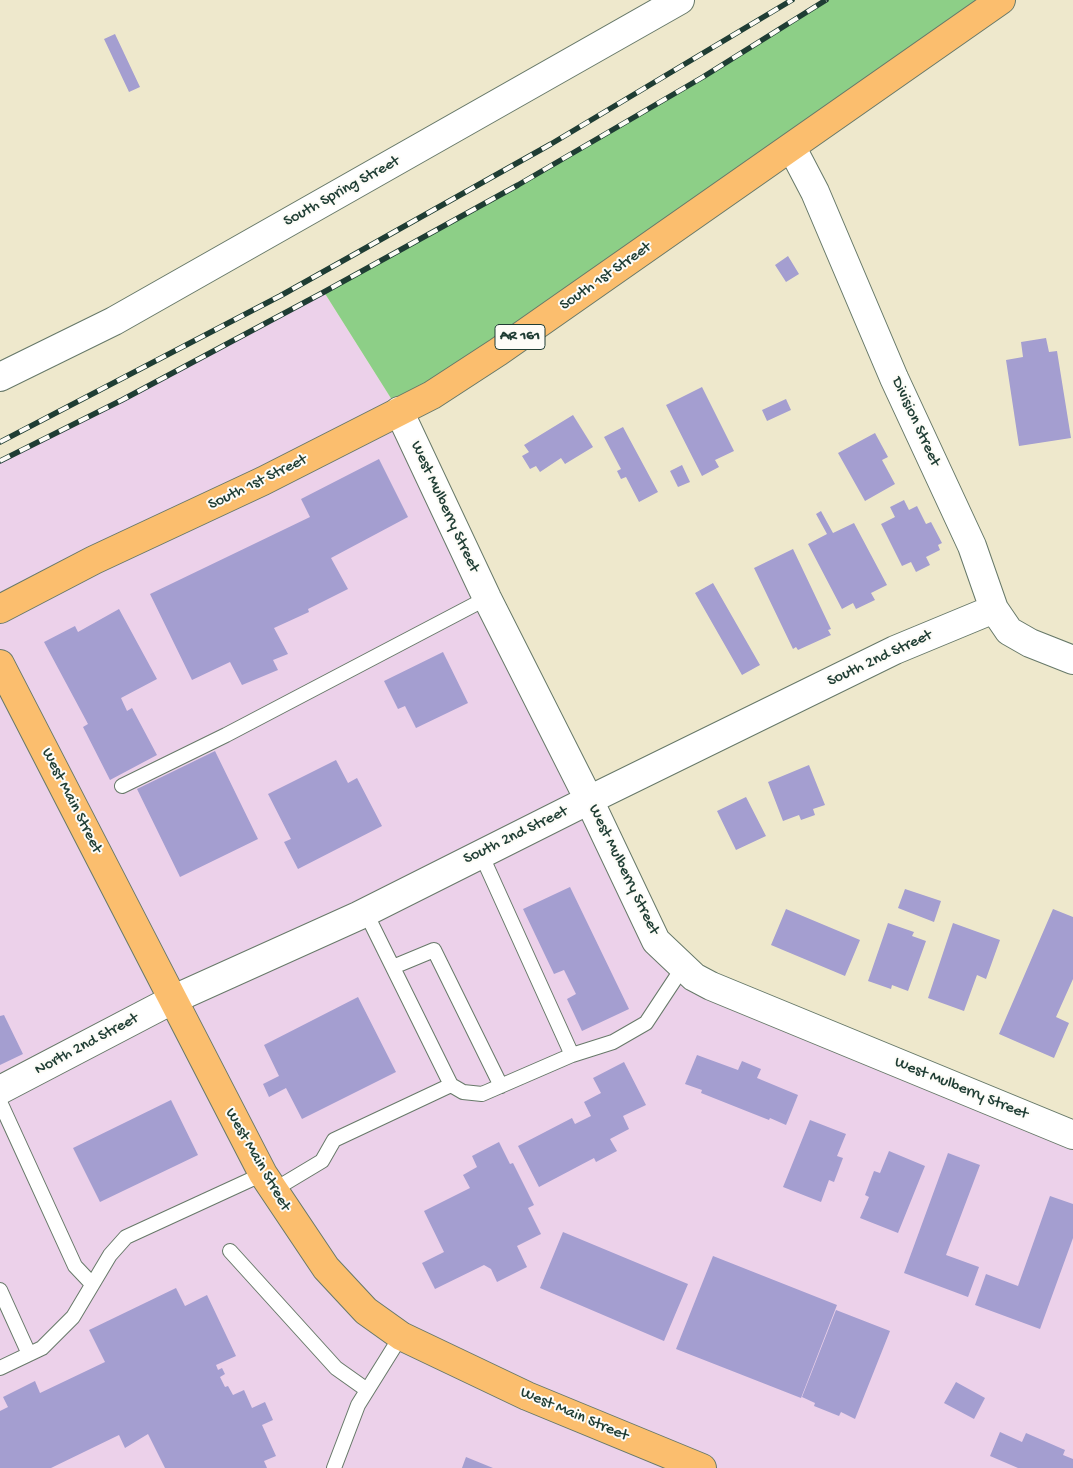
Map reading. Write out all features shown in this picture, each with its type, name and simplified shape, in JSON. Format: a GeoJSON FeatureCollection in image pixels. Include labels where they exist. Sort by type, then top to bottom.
{"type":"FeatureCollection","features":[{"type":"Feature","properties":{"kind":"main road","name":"South 1st Street"},"geometry":{"type":"LineString","coordinates":[[0,609],[94,560],[263,481],[432,395],[498,352],[792,148],[1001,0]]}},
{"type":"Feature","properties":{"kind":"main road","name":"West Main Street"},"geometry":{"type":"LineString","coordinates":[[0,664],[174,999],[225,1104],[267,1182],[326,1268],[366,1311],[401,1336],[528,1396],[702,1468]]}},
{"type":"Feature","properties":{"kind":"street","name":"South Spring Street"},"geometry":{"type":"LineString","coordinates":[[0,377],[114,320],[680,0]]}},
{"type":"Feature","properties":{"kind":"street","name":"Division Street"},"geometry":{"type":"LineString","coordinates":[[792,148],[815,192],[894,378],[972,546],[994,609],[1009,631],[1030,643],[1073,660]]}},
{"type":"Feature","properties":{"kind":"street","name":"West Mulberry Street"},"geometry":{"type":"LineString","coordinates":[[399,411],[488,598],[589,800],[656,941],[694,977],[712,986],[1073,1135]]}},
{"type":"Feature","properties":{"kind":"street","name":"South 2nd Street"},"geometry":{"type":"LineString","coordinates":[[174,999],[365,911],[894,650],[994,609]]}},
{"type":"Feature","properties":{"kind":"street","name":"North 2nd Street"},"geometry":{"type":"LineString","coordinates":[[0,1090],[174,999]]}},
{"type":"Feature","properties":{"kind":"lane"},"geometry":{"type":"LineString","coordinates":[[122,786],[226,735],[488,598]]}},
{"type":"Feature","properties":{"kind":"lane"},"geometry":{"type":"LineString","coordinates":[[481,854],[572,1055]]}},
{"type":"Feature","properties":{"kind":"lane"},"geometry":{"type":"LineString","coordinates":[[365,911],[451,1085],[463,1092],[482,1094],[572,1055],[613,1042],[646,1023],[683,967]]}},
{"type":"Feature","properties":{"kind":"lane"},"geometry":{"type":"LineString","coordinates":[[393,967],[434,950],[501,1086]]}},
{"type":"Feature","properties":{"kind":"lane"},"geometry":{"type":"LineString","coordinates":[[0,1368],[42,1348],[73,1317],[110,1255],[126,1237],[322,1161],[334,1140],[451,1085]]}},
{"type":"Feature","properties":{"kind":"lane"},"geometry":{"type":"LineString","coordinates":[[0,1102],[75,1266],[92,1284]]}},
{"type":"Feature","properties":{"kind":"lane"},"geometry":{"type":"LineString","coordinates":[[230,1250],[336,1368],[367,1390]]}},
{"type":"Feature","properties":{"kind":"lane"},"geometry":{"type":"LineString","coordinates":[[0,1290],[29,1354]]}},
{"type":"Feature","properties":{"kind":"lane"},"geometry":{"type":"LineString","coordinates":[[334,1468],[358,1405],[401,1336]]}},
{"type":"Feature","properties":{"kind":"shaded area"},"geometry":{"type":"Polygon","coordinates":[[[324,292],[399,411],[679,964],[1073,1135],[1073,1468],[0,1468],[0,460],[324,292]]]}},
{"type":"Feature","properties":{"kind":"green space"},"geometry":{"type":"Polygon","coordinates":[[[826,0],[1001,0],[399,411],[324,292],[518,185],[703,77],[826,0]]]}},
{"type":"Feature","properties":{"kind":"building"},"geometry":{"type":"Polygon","coordinates":[[[115,34],[140,87],[129,92],[104,39],[115,34]]]}},
{"type":"Feature","properties":{"kind":"building"},"geometry":{"type":"Polygon","coordinates":[[[788,256],[799,274],[786,282],[775,265],[788,256]]]}},
{"type":"Feature","properties":{"kind":"building"},"geometry":{"type":"Polygon","coordinates":[[[1046,338],[1049,352],[1057,351],[1071,438],[1019,446],[1006,360],[1023,357],[1021,342],[1046,338]]]}},
{"type":"Feature","properties":{"kind":"building"},"geometry":{"type":"Polygon","coordinates":[[[702,387],[734,451],[715,460],[719,467],[702,476],[666,405],[702,387]]]}},
{"type":"Feature","properties":{"kind":"building"},"geometry":{"type":"Polygon","coordinates":[[[786,399],[791,410],[767,421],[762,410],[786,399]]]}},
{"type":"Feature","properties":{"kind":"building"},"geometry":{"type":"Polygon","coordinates":[[[573,415],[593,447],[565,464],[561,458],[540,472],[536,466],[530,469],[522,456],[529,452],[524,445],[573,415]]]}},
{"type":"Feature","properties":{"kind":"building"},"geometry":{"type":"Polygon","coordinates":[[[623,427],[658,492],[639,502],[626,477],[621,479],[617,471],[621,469],[604,437],[623,427]]]}},
{"type":"Feature","properties":{"kind":"building"},"geometry":{"type":"Polygon","coordinates":[[[875,433],[888,457],[882,460],[895,484],[865,501],[838,453],[875,433]]]}},
{"type":"Feature","properties":{"kind":"building"},"geometry":{"type":"Polygon","coordinates":[[[379,459],[408,517],[331,558],[348,589],[308,609],[309,612],[274,628],[288,654],[273,660],[278,670],[242,685],[230,662],[192,680],[150,594],[310,517],[301,499],[379,459]]]}},
{"type":"Feature","properties":{"kind":"building"},"geometry":{"type":"Polygon","coordinates":[[[682,465],[690,482],[678,487],[670,471],[682,465]]]}},
{"type":"Feature","properties":{"kind":"building"},"geometry":{"type":"Polygon","coordinates":[[[904,500],[909,510],[917,506],[926,524],[931,522],[942,543],[938,545],[940,550],[926,557],[930,565],[916,572],[911,562],[902,566],[881,524],[895,517],[890,507],[904,500]]]}},
{"type":"Feature","properties":{"kind":"building"},"geometry":{"type":"Polygon","coordinates":[[[821,511],[833,533],[854,523],[887,585],[871,593],[875,600],[856,609],[853,603],[842,609],[808,544],[827,534],[816,514],[821,511]]]}},
{"type":"Feature","properties":{"kind":"building"},"geometry":{"type":"Polygon","coordinates":[[[793,549],[831,629],[828,630],[831,635],[798,650],[796,647],[793,649],[754,568],[793,549]]]}},
{"type":"Feature","properties":{"kind":"building"},"geometry":{"type":"Polygon","coordinates":[[[713,583],[760,665],[742,675],[695,593],[713,583]]]}},
{"type":"Feature","properties":{"kind":"building"},"geometry":{"type":"Polygon","coordinates":[[[119,609],[157,679],[121,698],[127,711],[132,708],[157,755],[110,780],[83,727],[88,724],[44,642],[75,626],[78,632],[119,609]]]}},
{"type":"Feature","properties":{"kind":"building"},"geometry":{"type":"Polygon","coordinates":[[[443,652],[468,703],[416,728],[405,706],[398,709],[384,681],[443,652]]]}},
{"type":"Feature","properties":{"kind":"building"},"geometry":{"type":"Polygon","coordinates":[[[215,751],[258,839],[180,877],[137,789],[215,751]]]}},
{"type":"Feature","properties":{"kind":"building"},"geometry":{"type":"Polygon","coordinates":[[[336,760],[348,783],[357,778],[382,826],[298,869],[284,842],[291,839],[268,794],[336,760]]]}},
{"type":"Feature","properties":{"kind":"building"},"geometry":{"type":"Polygon","coordinates":[[[809,765],[825,805],[813,809],[815,815],[801,820],[799,815],[783,821],[768,782],[809,765]]]}},
{"type":"Feature","properties":{"kind":"building"},"geometry":{"type":"Polygon","coordinates":[[[746,797],[766,836],[736,850],[717,811],[746,797]]]}},
{"type":"Feature","properties":{"kind":"building"},"geometry":{"type":"Polygon","coordinates":[[[570,887],[629,1009],[582,1031],[567,999],[576,994],[564,970],[554,974],[523,909],[570,887]]]}},
{"type":"Feature","properties":{"kind":"building"},"geometry":{"type":"Polygon","coordinates":[[[905,889],[941,901],[934,922],[898,908],[905,889]]]}},
{"type":"Feature","properties":{"kind":"building"},"geometry":{"type":"Polygon","coordinates":[[[786,909],[860,940],[845,976],[771,945],[786,909]]]}},
{"type":"Feature","properties":{"kind":"building"},"geometry":{"type":"Polygon","coordinates":[[[1053,909],[1073,917],[1073,979],[1056,1017],[1069,1023],[1054,1058],[999,1034],[1053,909]]]}},
{"type":"Feature","properties":{"kind":"building"},"geometry":{"type":"Polygon","coordinates":[[[888,923],[914,932],[912,936],[926,941],[908,991],[892,985],[891,989],[868,981],[888,923]]]}},
{"type":"Feature","properties":{"kind":"building"},"geometry":{"type":"Polygon","coordinates":[[[953,923],[1000,940],[986,979],[977,975],[964,1011],[928,998],[953,923]]]}},
{"type":"Feature","properties":{"kind":"building"},"geometry":{"type":"Polygon","coordinates":[[[358,997],[396,1072],[302,1119],[286,1088],[269,1097],[263,1084],[279,1076],[264,1045],[358,997]]]}},
{"type":"Feature","properties":{"kind":"building"},"geometry":{"type":"Polygon","coordinates":[[[4,1015],[23,1054],[0,1065],[0,1016],[4,1015]]]}},
{"type":"Feature","properties":{"kind":"building"},"geometry":{"type":"Polygon","coordinates":[[[697,1055],[738,1070],[742,1061],[761,1069],[757,1078],[798,1095],[786,1125],[701,1093],[702,1090],[685,1084],[697,1055]]]}},
{"type":"Feature","properties":{"kind":"building"},"geometry":{"type":"Polygon","coordinates":[[[624,1062],[646,1105],[623,1116],[629,1129],[610,1139],[617,1151],[596,1162],[594,1158],[539,1187],[518,1146],[572,1118],[575,1124],[591,1116],[584,1102],[601,1093],[593,1078],[624,1062]]]}},
{"type":"Feature","properties":{"kind":"building"},"geometry":{"type":"Polygon","coordinates":[[[171,1100],[198,1155],[100,1202],[73,1148],[171,1100]]]}},
{"type":"Feature","properties":{"kind":"building"},"geometry":{"type":"Polygon","coordinates":[[[810,1120],[846,1134],[837,1156],[843,1158],[834,1182],[829,1180],[821,1202],[783,1187],[810,1120]]]}},
{"type":"Feature","properties":{"kind":"building"},"geometry":{"type":"Polygon","coordinates":[[[499,1142],[510,1164],[513,1163],[534,1205],[528,1208],[541,1234],[517,1246],[527,1267],[497,1282],[491,1269],[484,1265],[435,1289],[422,1263],[444,1252],[424,1211],[470,1188],[463,1175],[477,1167],[472,1156],[499,1142]]]}},
{"type":"Feature","properties":{"kind":"building"},"geometry":{"type":"Polygon","coordinates":[[[889,1151],[925,1166],[898,1233],[860,1218],[869,1197],[865,1195],[874,1171],[880,1173],[889,1151]]]}},
{"type":"Feature","properties":{"kind":"building"},"geometry":{"type":"Polygon","coordinates":[[[948,1153],[980,1165],[946,1255],[979,1267],[968,1297],[904,1273],[948,1153]]]}},
{"type":"Feature","properties":{"kind":"building"},"geometry":{"type":"Polygon","coordinates":[[[1050,1196],[1073,1204],[1073,1238],[1040,1329],[975,1305],[986,1274],[1018,1286],[1050,1196]]]}},
{"type":"Feature","properties":{"kind":"building"},"geometry":{"type":"Polygon","coordinates":[[[563,1232],[688,1284],[664,1341],[540,1288],[563,1232]]]}},
{"type":"Feature","properties":{"kind":"building"},"geometry":{"type":"Polygon","coordinates":[[[713,1256],[837,1305],[801,1398],[676,1349],[713,1256]]]}},
{"type":"Feature","properties":{"kind":"building"},"geometry":{"type":"Polygon","coordinates":[[[176,1288],[185,1306],[207,1295],[236,1356],[216,1365],[218,1370],[222,1368],[225,1374],[220,1377],[225,1387],[228,1386],[233,1395],[244,1390],[252,1408],[265,1402],[273,1420],[262,1425],[276,1456],[264,1461],[267,1468],[165,1468],[148,1434],[125,1448],[119,1435],[51,1468],[0,1468],[0,1411],[8,1407],[3,1397],[35,1381],[40,1393],[105,1362],[89,1330],[176,1288]]]}},
{"type":"Feature","properties":{"kind":"building"},"geometry":{"type":"Polygon","coordinates":[[[836,1310],[890,1331],[855,1419],[841,1412],[839,1416],[814,1406],[815,1403],[802,1397],[836,1310]]]}},
{"type":"Feature","properties":{"kind":"building"},"geometry":{"type":"Polygon","coordinates":[[[956,1382],[985,1398],[974,1419],[944,1403],[956,1382]]]}},
{"type":"Feature","properties":{"kind":"building"},"geometry":{"type":"Polygon","coordinates":[[[1000,1432],[1022,1442],[1026,1433],[1065,1450],[1063,1455],[1073,1459],[1073,1468],[1018,1468],[990,1456],[1000,1432]]]}},
{"type":"Feature","properties":{"kind":"building"},"geometry":{"type":"Polygon","coordinates":[[[466,1457],[493,1468],[462,1468],[466,1457]]]}},
{"type":"Feature","properties":{"kind":"railway"},"geometry":{"type":"LineString","coordinates":[[0,442],[280,296],[551,144],[792,0]]}},
{"type":"Feature","properties":{"kind":"railway"},"geometry":{"type":"LineString","coordinates":[[0,461],[122,400],[518,185],[703,77],[826,0]]}}]}
